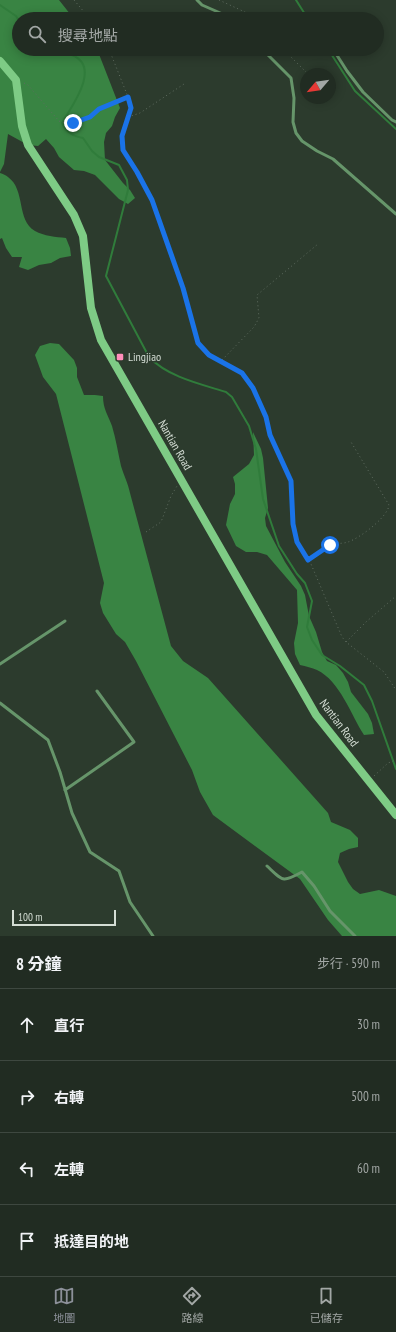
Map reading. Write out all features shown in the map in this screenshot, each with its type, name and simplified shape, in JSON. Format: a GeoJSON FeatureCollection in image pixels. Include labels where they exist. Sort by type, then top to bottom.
{"type":"FeatureCollection","features":[{"type":"Feature","properties":{"kind":"main road"},"geometry":{"type":"LineString","coordinates":[[0,61],[16,80]]}},
{"type":"Feature","properties":{"kind":"main road","name":"Nantian Road"},"geometry":{"type":"LineString","coordinates":[[16,80],[22,126],[28,145],[74,215],[83,236],[91,308],[101,340],[316,715],[396,815]]}},
{"type":"Feature","properties":{"kind":"lane"},"geometry":{"type":"LineString","coordinates":[[197,0],[219,12]]}},
{"type":"Feature","properties":{"kind":"lane"},"geometry":{"type":"LineString","coordinates":[[269,56],[291,78],[294,98],[293,122],[296,133],[302,141],[333,159],[396,214]]}},
{"type":"Feature","properties":{"kind":"lane"},"geometry":{"type":"LineString","coordinates":[[338,56],[347,71],[363,92],[392,120],[396,122]]}},
{"type":"Feature","properties":{"kind":"lane"},"geometry":{"type":"LineString","coordinates":[[0,664],[65,621]]}},
{"type":"Feature","properties":{"kind":"lane"},"geometry":{"type":"LineString","coordinates":[[65,790],[134,742],[97,691]]}},
{"type":"Feature","properties":{"kind":"lane"},"geometry":{"type":"LineString","coordinates":[[0,703],[48,740],[72,813],[90,852],[119,871],[130,902],[153,936]]}},
{"type":"Feature","properties":{"kind":"lane"},"geometry":{"type":"LineString","coordinates":[[267,866],[280,878],[287,880],[302,872],[314,886],[330,910],[355,936]]}},
{"type":"Feature","properties":{"kind":"path"},"geometry":{"type":"LineString","coordinates":[[74,0],[84,12]]}},
{"type":"Feature","properties":{"kind":"path"},"geometry":{"type":"LineString","coordinates":[[219,0],[245,12]]}},
{"type":"Feature","properties":{"kind":"path"},"geometry":{"type":"LineString","coordinates":[[112,56],[131,108],[122,136],[123,150],[152,200],[183,288],[198,343],[209,355],[242,373],[253,388],[266,417],[270,435],[291,481],[293,524],[297,542],[311,564],[342,637],[346,642],[384,672],[396,690]]}},
{"type":"Feature","properties":{"kind":"path"},"geometry":{"type":"LineString","coordinates":[[290,56],[302,68]]}},
{"type":"Feature","properties":{"kind":"path"},"geometry":{"type":"LineString","coordinates":[[16,80],[28,86],[59,121],[64,123],[73,123],[90,117],[99,109],[128,97]]}},
{"type":"Feature","properties":{"kind":"path"},"geometry":{"type":"LineString","coordinates":[[127,117],[140,113],[184,84]]}},
{"type":"Feature","properties":{"kind":"path"},"geometry":{"type":"LineString","coordinates":[[222,361],[254,327],[259,318],[257,295],[318,244]]}},
{"type":"Feature","properties":{"kind":"path"},"geometry":{"type":"LineString","coordinates":[[308,560],[330,545],[348,542],[364,533],[384,516],[389,509],[389,504],[352,442]]}},
{"type":"Feature","properties":{"kind":"path"},"geometry":{"type":"LineString","coordinates":[[146,532],[162,522],[171,496],[181,479]]}},
{"type":"Feature","properties":{"kind":"path"},"geometry":{"type":"LineString","coordinates":[[346,642],[396,596]]}},
{"type":"Feature","properties":{"kind":"path"},"geometry":{"type":"LineString","coordinates":[[369,781],[388,763],[396,760]]}},
{"type":"Feature","properties":{"kind":"green space"},"geometry":{"type":"Polygon","coordinates":[[[0,0],[59,0],[68,12],[12,12],[12,56],[100,56],[120,108],[112,126],[106,133],[104,142],[105,160],[135,198],[128,204],[119,199],[95,175],[84,171],[74,170],[59,157],[54,148],[46,139],[38,146],[28,145],[8,134],[4,164],[0,172],[0,0]]]}},
{"type":"Feature","properties":{"kind":"green space"},"geometry":{"type":"Polygon","coordinates":[[[0,173],[14,183],[25,220],[29,226],[42,234],[66,238],[71,256],[60,258],[51,263],[39,265],[28,270],[19,267],[22,257],[12,257],[2,238],[0,239],[0,173]]]}},
{"type":"Feature","properties":{"kind":"green space"},"geometry":{"type":"Polygon","coordinates":[[[50,343],[59,344],[74,360],[77,368],[77,377],[84,395],[103,396],[103,401],[112,426],[121,466],[129,489],[171,646],[183,661],[208,678],[328,813],[331,822],[350,830],[358,838],[358,847],[340,853],[338,862],[348,882],[353,889],[360,894],[379,890],[396,896],[396,936],[342,936],[328,920],[300,879],[213,815],[200,792],[192,770],[136,661],[125,642],[116,634],[103,613],[100,603],[104,583],[56,394],[43,377],[35,355],[40,346],[50,343]]]}},
{"type":"Feature","properties":{"kind":"green space"},"geometry":{"type":"Polygon","coordinates":[[[253,432],[261,449],[263,458],[268,508],[265,518],[266,526],[305,595],[309,616],[322,652],[327,661],[336,665],[343,673],[351,692],[368,714],[372,723],[374,734],[364,735],[339,690],[325,675],[317,670],[300,665],[295,654],[294,643],[298,623],[297,590],[267,555],[257,552],[246,552],[236,546],[226,525],[230,504],[235,494],[233,477],[249,464],[254,455],[253,432]]]}},
{"type":"Feature","properties":{"kind":"waterway"},"geometry":{"type":"LineString","coordinates":[[296,0],[304,12]]}},
{"type":"Feature","properties":{"kind":"waterway"},"geometry":{"type":"LineString","coordinates":[[0,5],[12,13]]}},
{"type":"Feature","properties":{"kind":"waterway"},"geometry":{"type":"LineString","coordinates":[[74,56],[81,61],[84,68],[84,78],[82,88],[62,123],[71,134],[83,138],[92,151],[99,157],[119,165],[127,180],[128,190],[106,276],[149,357],[165,370],[175,375],[195,383],[226,392],[232,397],[249,426],[256,449],[263,499],[279,546],[297,574],[305,583],[312,601],[307,627],[312,640],[322,655],[340,666],[364,685],[372,701],[396,769]]}},
{"type":"Feature","properties":{"kind":"waterway"},"geometry":{"type":"LineString","coordinates":[[332,56],[355,91],[396,129]]}},
{"type":"Feature","properties":{"kind":"place","name":"Lingjiao"},"geometry":{"type":"Point","coordinates":[120,357]}},
{"type":"Feature","properties":{"kind":"route"},"geometry":{"type":"LineString","coordinates":[[73,123],[90,117],[99,109],[128,97],[131,108],[122,136],[123,150],[152,200],[183,288],[198,343],[209,355],[242,373],[253,388],[266,417],[270,435],[291,481],[293,524],[297,542],[308,560],[330,545]]}}]}
